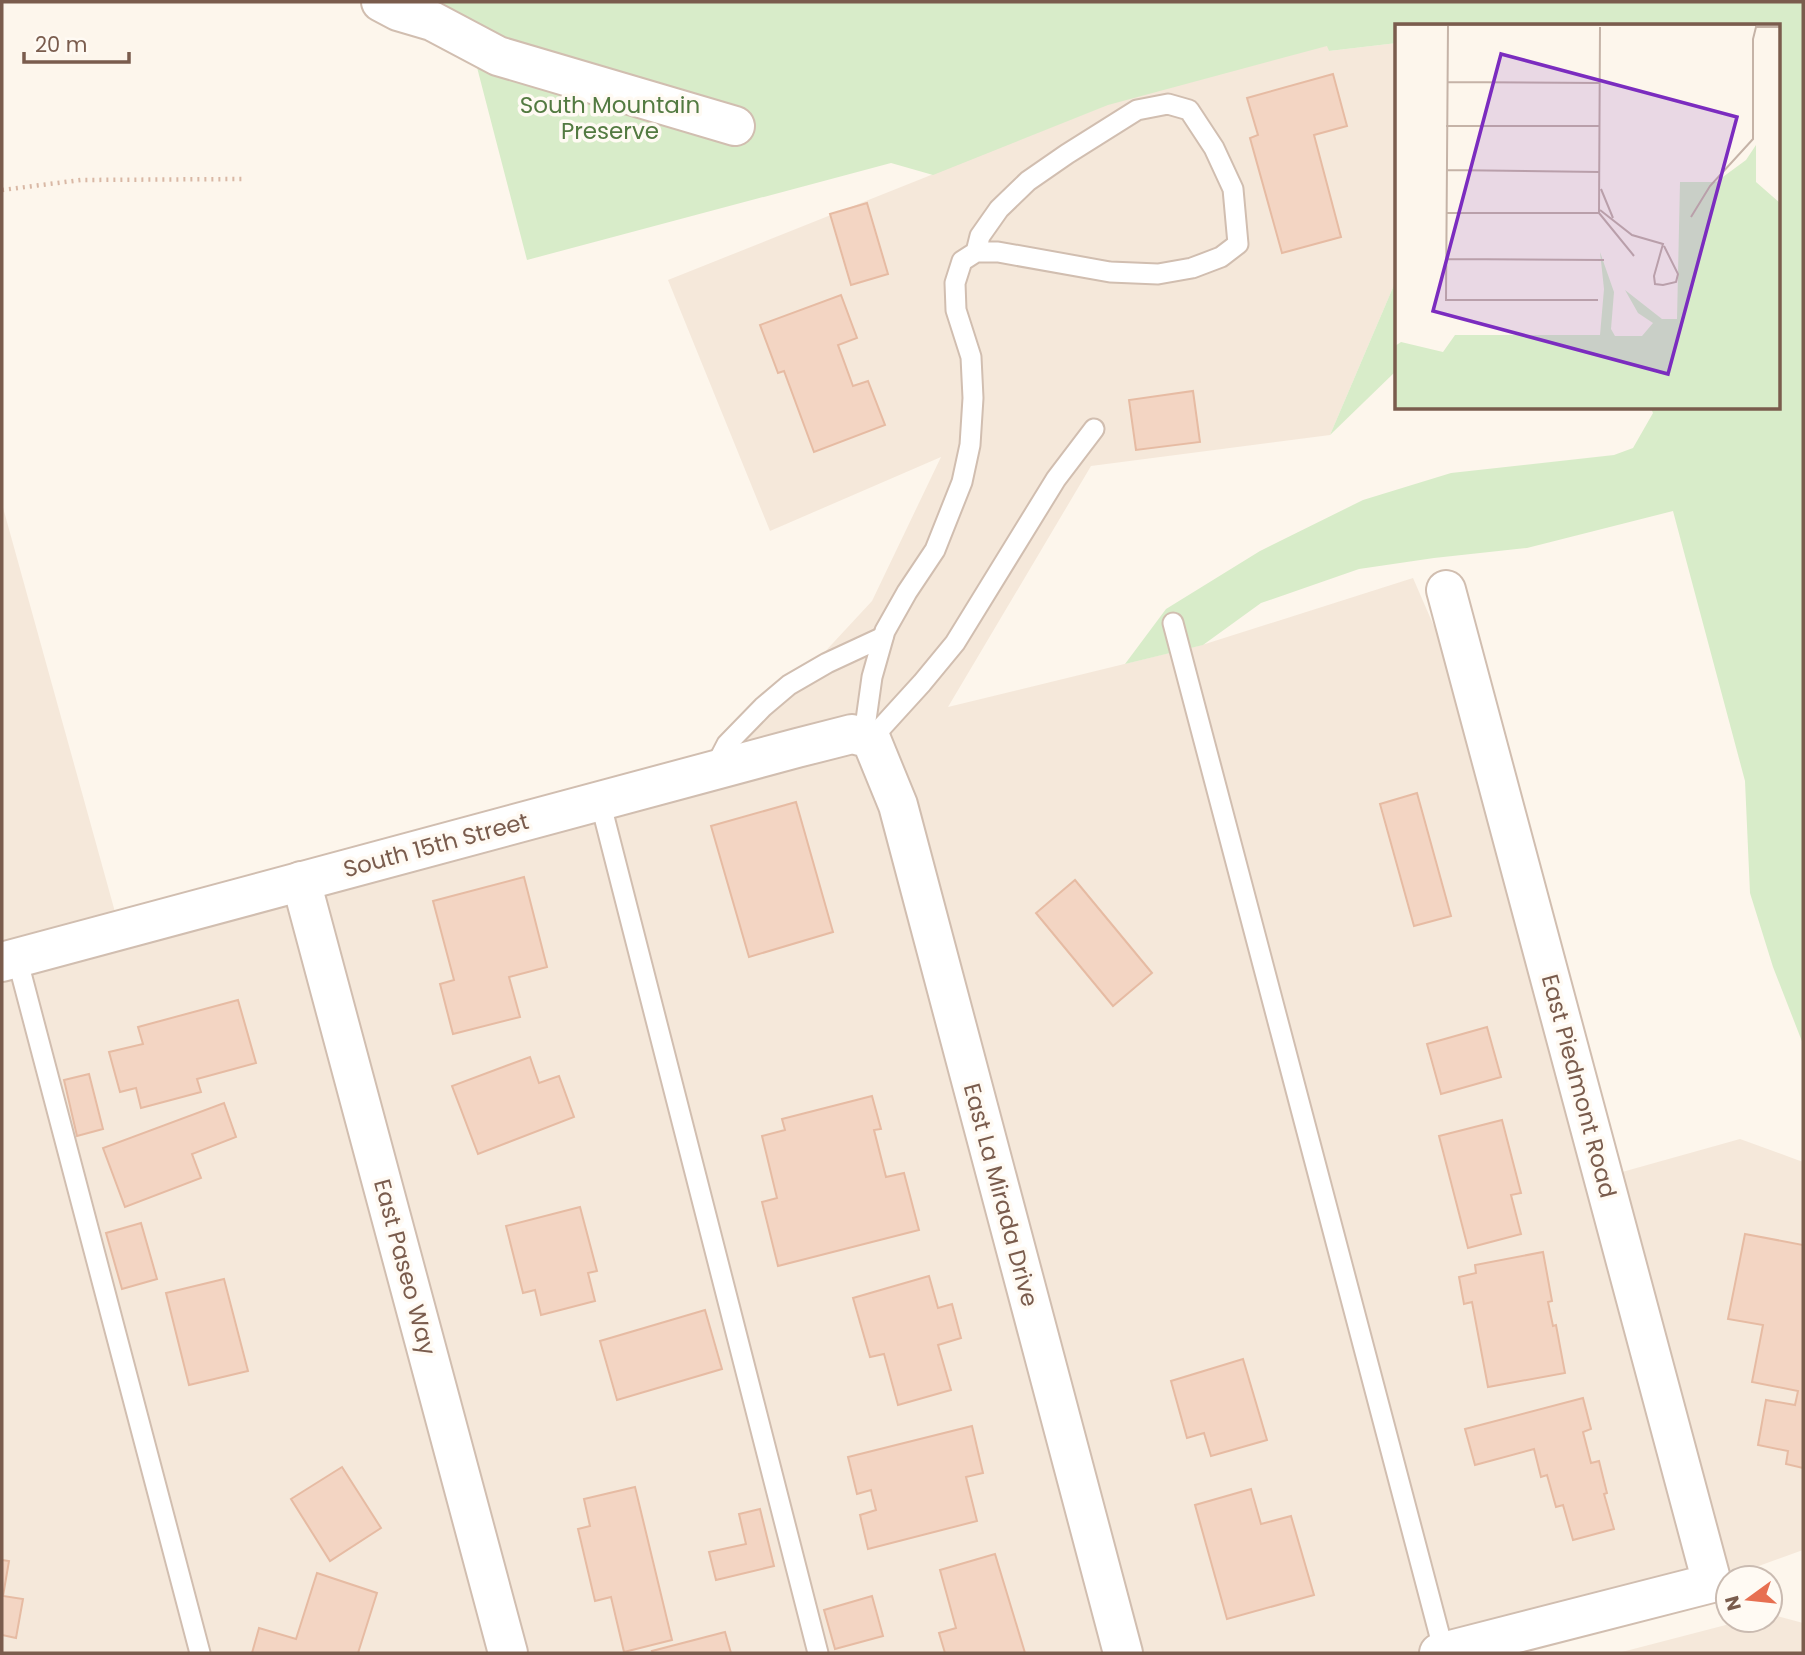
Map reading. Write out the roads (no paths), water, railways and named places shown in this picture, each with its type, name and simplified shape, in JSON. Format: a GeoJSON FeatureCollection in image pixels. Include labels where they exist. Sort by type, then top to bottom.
{"type":"FeatureCollection","features":[{"type":"Feature","properties":{"kind":"street"},"geometry":{"type":"LineString","coordinates":[[381,2],[398,11],[432,21],[498,56],[736,126]]}},
{"type":"Feature","properties":{"kind":"street","name":"East Piedmont Road"},"geometry":{"type":"LineString","coordinates":[[1441,1653],[1712,1583],[1446,590]]}},
{"type":"Feature","properties":{"kind":"street","name":"South 15th Street"},"geometry":{"type":"LineString","coordinates":[[9,960],[714,770],[862,737]]}},
{"type":"Feature","properties":{"kind":"street","name":"East La Mirada Drive"},"geometry":{"type":"LineString","coordinates":[[862,737],[898,805],[1123,1653]]}},
{"type":"Feature","properties":{"kind":"street","name":"East Paseo Way"},"geometry":{"type":"LineString","coordinates":[[301,881],[508,1653]]}},
{"type":"Feature","properties":{"kind":"lane"},"geometry":{"type":"LineString","coordinates":[[862,737],[872,677],[885,631],[935,550],[962,482],[970,445],[973,398],[971,357],[956,310],[955,284],[962,261],[976,252],[998,252],[1110,272],[1158,274],[1192,268],[1221,257],[1238,244],[1233,190],[1214,148],[1189,110],[1168,104],[1137,110],[1028,181],[999,209],[979,236],[976,252]]}},
{"type":"Feature","properties":{"kind":"lane"},"geometry":{"type":"LineString","coordinates":[[862,737],[922,683],[956,643],[1056,479],[1094,429]]}},
{"type":"Feature","properties":{"kind":"lane"},"geometry":{"type":"LineString","coordinates":[[1173,623],[1441,1653]]}},
{"type":"Feature","properties":{"kind":"lane"},"geometry":{"type":"LineString","coordinates":[[714,770],[727,744],[789,685],[827,663],[883,637]]}},
{"type":"Feature","properties":{"kind":"lane"},"geometry":{"type":"LineString","coordinates":[[600,801],[818,1653]]}},
{"type":"Feature","properties":{"kind":"lane"},"geometry":{"type":"LineString","coordinates":[[9,960],[200,1653]]}},
{"type":"Feature","properties":{"kind":"park label","name":"South Mountain Preserve"},"geometry":{"type":"Point","coordinates":[610,118]}}]}
